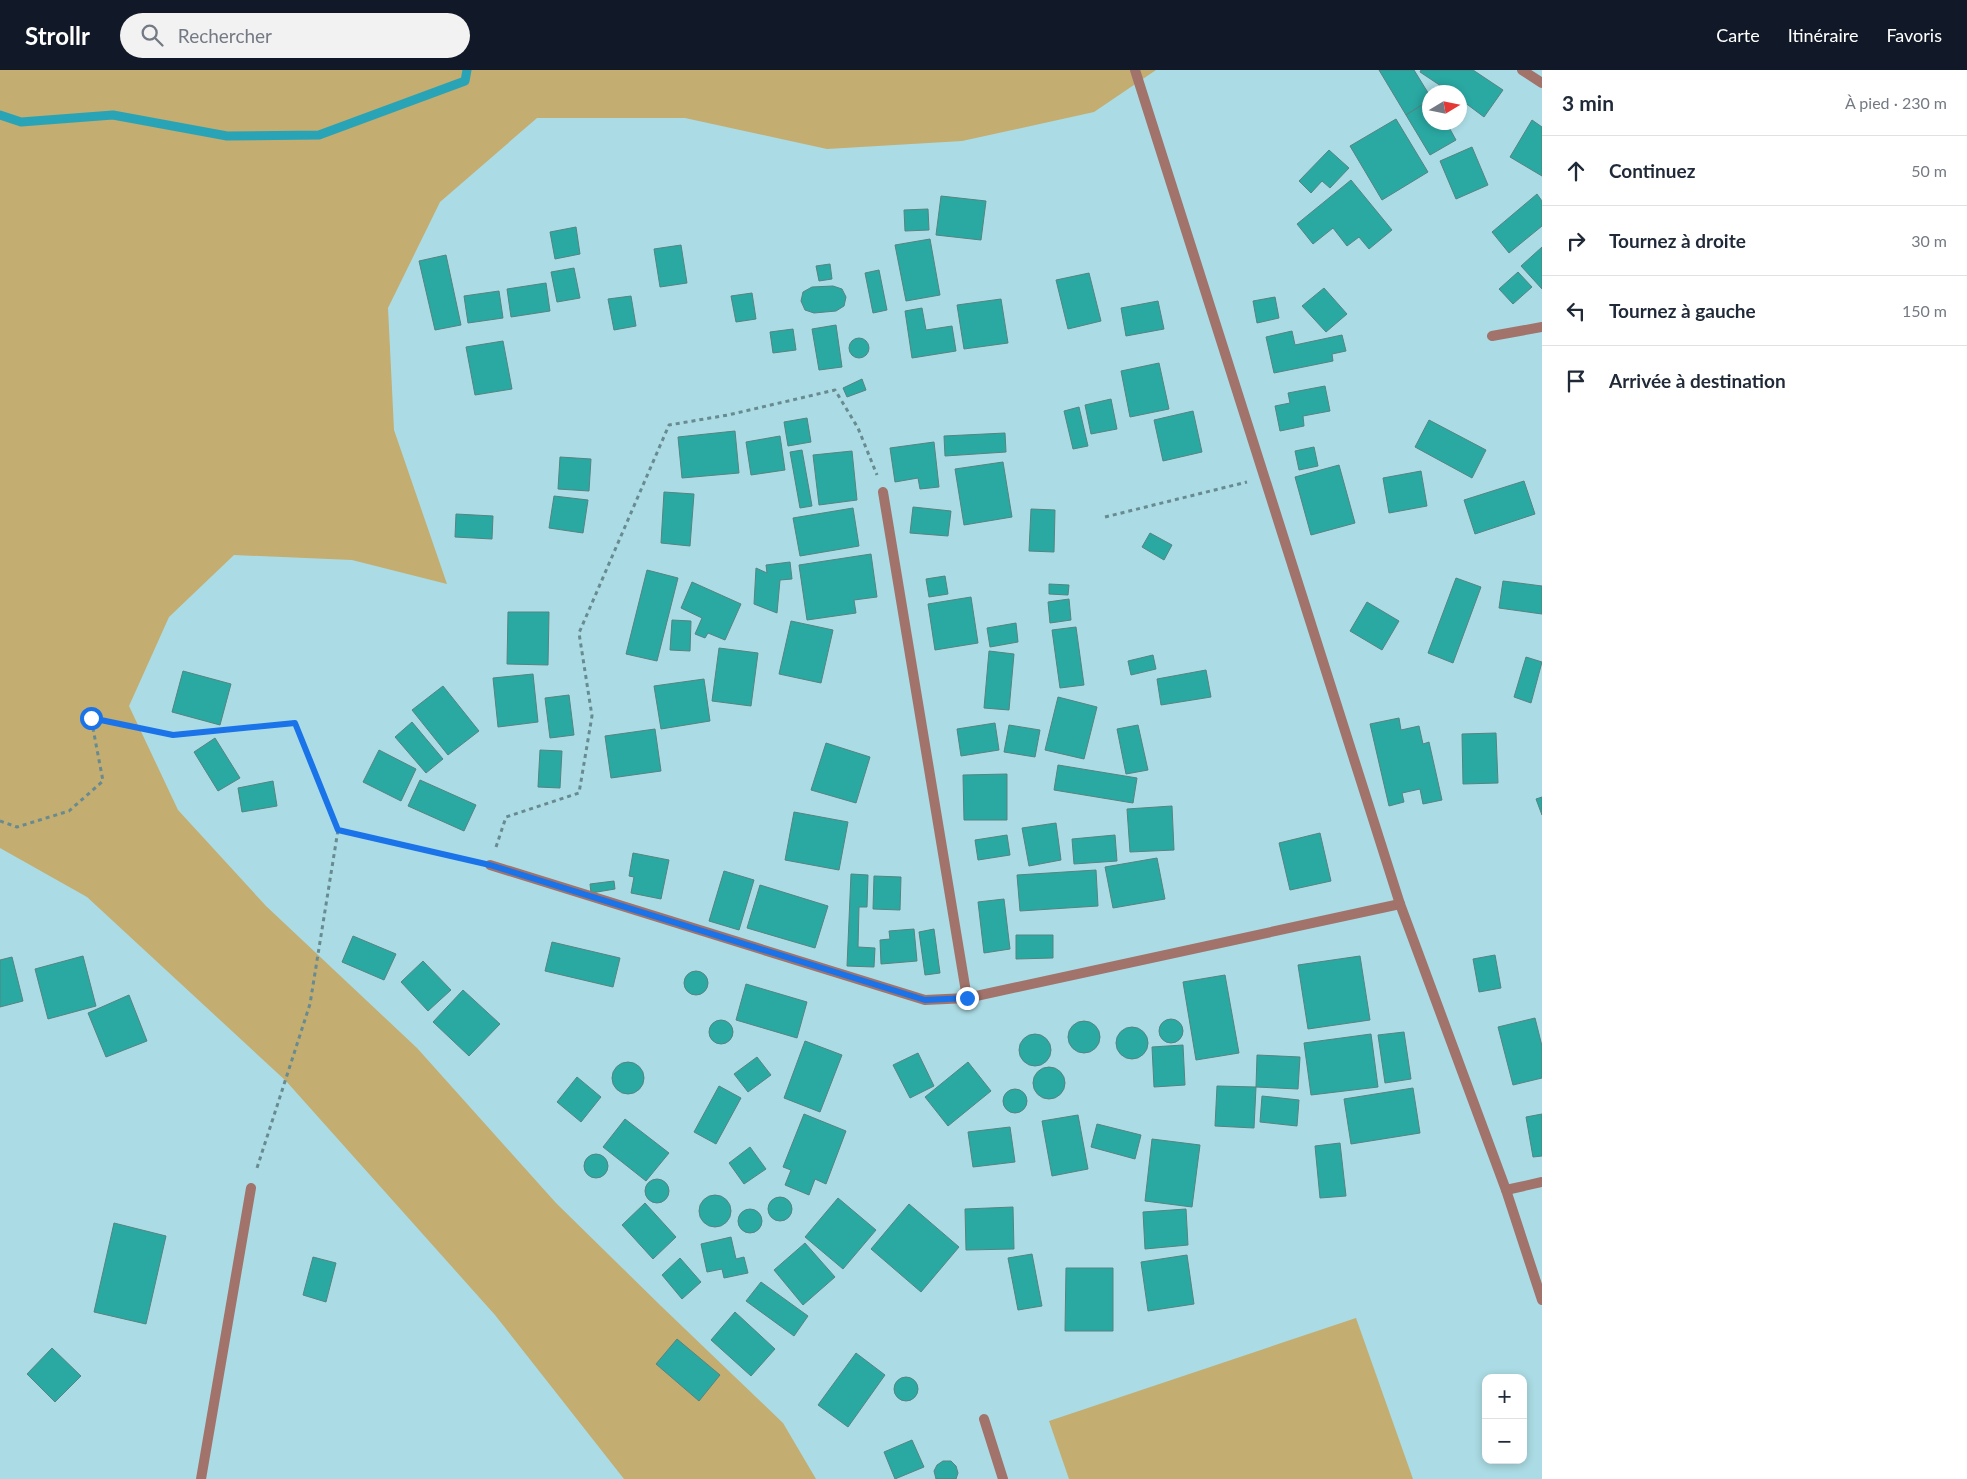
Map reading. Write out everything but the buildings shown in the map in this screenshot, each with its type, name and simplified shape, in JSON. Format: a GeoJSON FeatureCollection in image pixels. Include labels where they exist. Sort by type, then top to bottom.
{"type":"FeatureCollection","features":[{"type":"Feature","properties":{"kind":"street"},"geometry":{"type":"LineString","coordinates":[[1135,70],[1400,904],[1506,1190],[1542,1300]]}},
{"type":"Feature","properties":{"kind":"street"},"geometry":{"type":"LineString","coordinates":[[1522,70],[1542,83]]}},
{"type":"Feature","properties":{"kind":"street"},"geometry":{"type":"LineString","coordinates":[[1492,336],[1542,327]]}},
{"type":"Feature","properties":{"kind":"street"},"geometry":{"type":"LineString","coordinates":[[883,492],[967,998]]}},
{"type":"Feature","properties":{"kind":"street"},"geometry":{"type":"LineString","coordinates":[[490,865],[925,1000],[967,998],[1400,904]]}},
{"type":"Feature","properties":{"kind":"street"},"geometry":{"type":"LineString","coordinates":[[1506,1190],[1542,1182]]}},
{"type":"Feature","properties":{"kind":"street"},"geometry":{"type":"LineString","coordinates":[[201,1479],[251,1188]]}},
{"type":"Feature","properties":{"kind":"street"},"geometry":{"type":"LineString","coordinates":[[984,1419],[1004,1479]]}},
{"type":"Feature","properties":{"kind":"path"},"geometry":{"type":"LineString","coordinates":[[338,830],[490,865],[506,817],[579,793],[592,716],[579,633],[669,425],[728,415],[835,390],[858,428],[883,492]]}},
{"type":"Feature","properties":{"kind":"path"},"geometry":{"type":"LineString","coordinates":[[1105,517],[1265,477]]}},
{"type":"Feature","properties":{"kind":"path"},"geometry":{"type":"LineString","coordinates":[[0,821],[17,827],[69,811],[103,781],[91,718],[173,735],[295,723],[338,830],[310,1004],[251,1188]]}},
{"type":"Feature","properties":{"kind":"shaded area"},"geometry":{"type":"Polygon","coordinates":[[[0,70],[1156,70],[1094,112],[962,141],[827,149],[685,118],[537,118],[440,202],[388,308],[394,430],[447,584],[352,560],[234,555],[169,617],[129,706],[178,810],[266,906],[417,1048],[556,1203],[783,1423],[816,1479],[624,1479],[495,1315],[286,1081],[87,897],[0,848],[0,70]]]}},
{"type":"Feature","properties":{"kind":"shaded area"},"geometry":{"type":"Polygon","coordinates":[[[1356,1318],[1413,1479],[1069,1479],[1049,1421],[1356,1318]]]}},
{"type":"Feature","properties":{"kind":"waterway"},"geometry":{"type":"LineString","coordinates":[[0,115],[21,122],[113,115],[227,136],[319,135],[465,81],[467,70]]}},
{"type":"Feature","properties":{"kind":"route"},"geometry":{"type":"LineString","coordinates":[[91,718],[173,735],[295,723],[338,830],[490,865],[925,1000],[967,998]]}}]}
